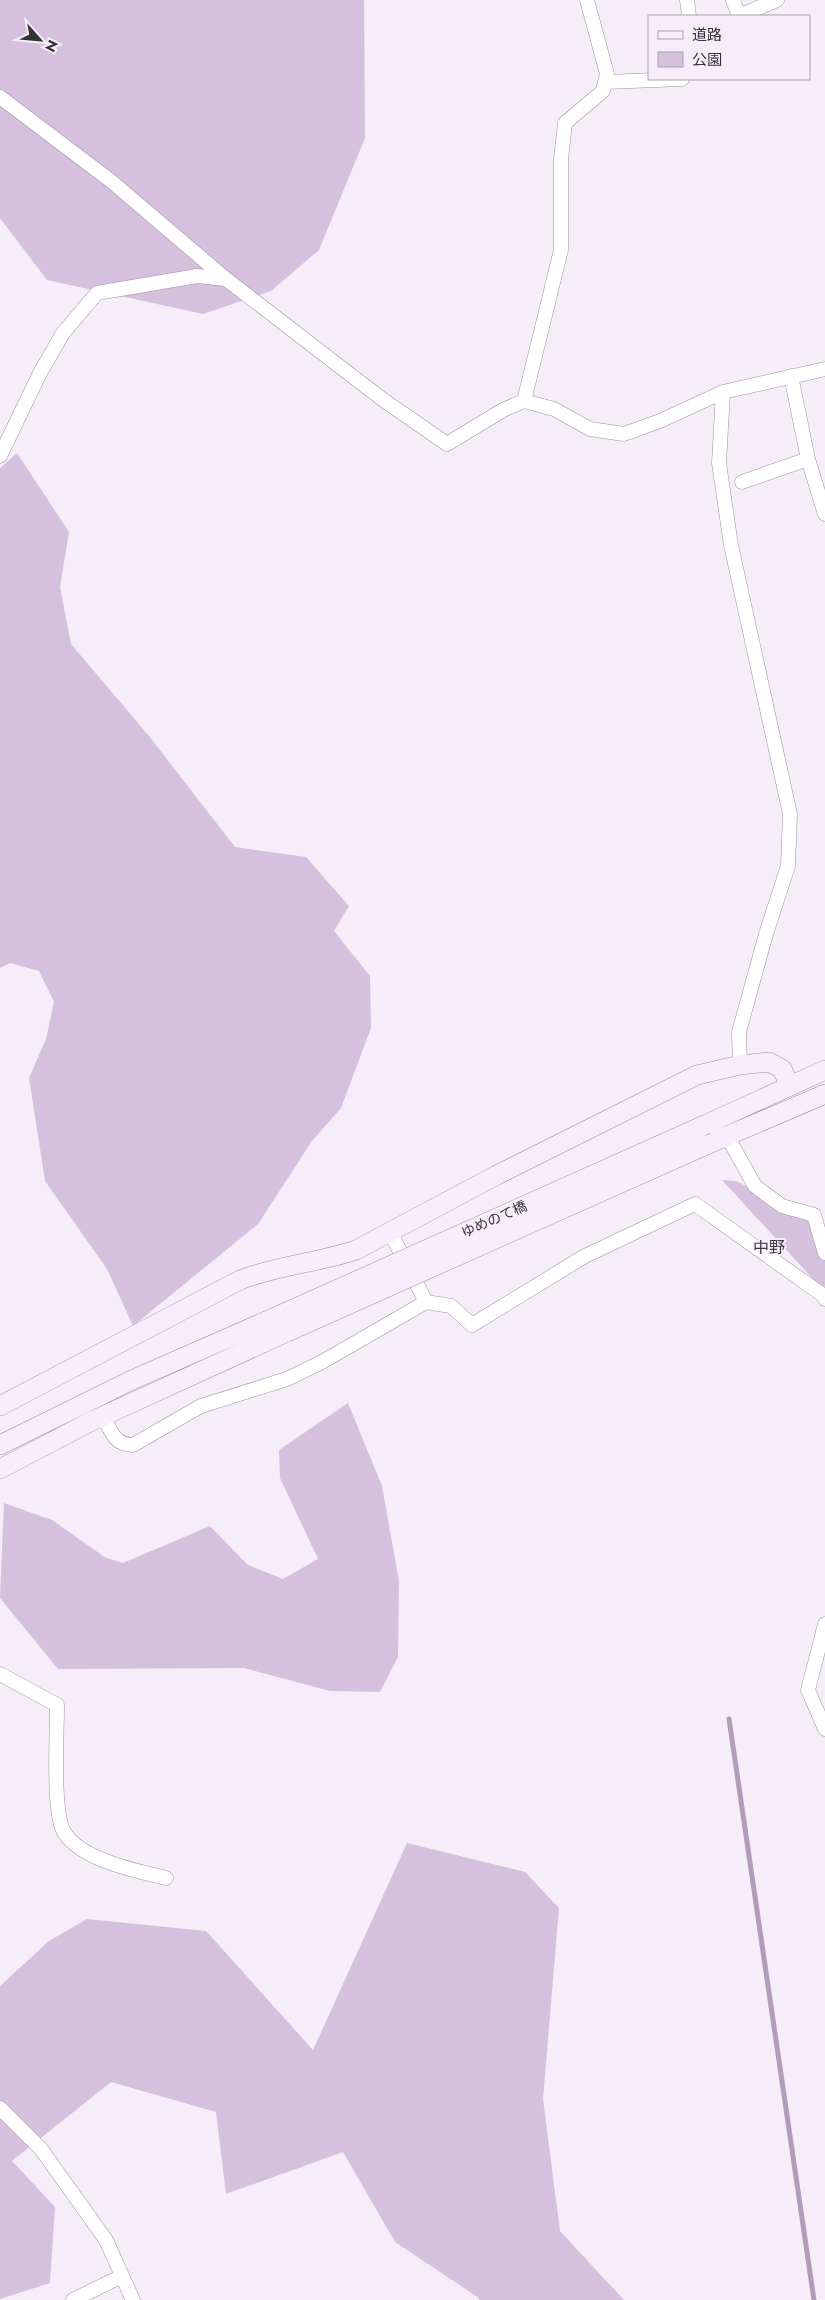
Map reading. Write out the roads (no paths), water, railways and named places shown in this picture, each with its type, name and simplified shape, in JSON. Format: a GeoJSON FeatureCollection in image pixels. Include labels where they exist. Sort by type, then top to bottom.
{"type":"FeatureCollection","features":[{"type":"Feature","properties":{"kind":"street"},"geometry":{"type":"LineString","coordinates":[[524,401],[561,250],[564,123],[603,91],[608,74],[587,0]]}},
{"type":"Feature","properties":{"kind":"street"},"geometry":{"type":"LineString","coordinates":[[687,0],[689,15]]}},
{"type":"Feature","properties":{"kind":"street"},"geometry":{"type":"LineString","coordinates":[[733,0],[739,15]]}},
{"type":"Feature","properties":{"kind":"street"},"geometry":{"type":"LineString","coordinates":[[741,15],[777,0]]}},
{"type":"Feature","properties":{"kind":"street"},"geometry":{"type":"LineString","coordinates":[[606,82],[657,80]]}},
{"type":"Feature","properties":{"kind":"street"},"geometry":{"type":"LineString","coordinates":[[0,98],[111,181],[226,279],[382,399],[447,444],[504,410],[524,401],[554,409],[590,429],[624,434],[660,421],[723,392],[825,369]]}},
{"type":"Feature","properties":{"kind":"street"},"geometry":{"type":"LineString","coordinates":[[0,456],[40,373],[63,333],[97,294],[197,276],[226,279]]}},
{"type":"Feature","properties":{"kind":"street"},"geometry":{"type":"LineString","coordinates":[[791,376],[808,459],[825,514]]}},
{"type":"Feature","properties":{"kind":"street"},"geometry":{"type":"LineString","coordinates":[[723,392],[719,463],[731,545],[790,814],[788,866],[766,934],[739,1032],[740,1065]]}},
{"type":"Feature","properties":{"kind":"street"},"geometry":{"type":"LineString","coordinates":[[742,482],[808,459]]}},
{"type":"Feature","properties":{"kind":"street"},"geometry":{"type":"LineString","coordinates":[[0,1406],[240,1280],[261,1271],[340,1256],[356,1250],[495,1176],[697,1075],[740,1065],[769,1062],[782,1069],[790,1086]]}},
{"type":"Feature","properties":{"kind":"street","name":"ゆめのて橋"},"geometry":{"type":"LineString","coordinates":[[284,1323],[825,1070]]}},
{"type":"Feature","properties":{"kind":"street","name":"ゆめのて橋"},"geometry":{"type":"LineString","coordinates":[[284,1323],[825,1094]]}},
{"type":"Feature","properties":{"kind":"street"},"geometry":{"type":"LineString","coordinates":[[727,1136],[755,1186],[782,1206],[814,1215],[825,1252]]}},
{"type":"Feature","properties":{"kind":"street"},"geometry":{"type":"LineString","coordinates":[[104,1416],[115,1439],[122,1444],[134,1445],[201,1406],[287,1379],[322,1362],[426,1302],[451,1306],[472,1325],[585,1256],[695,1204],[824,1296],[825,1299]]}},
{"type":"Feature","properties":{"kind":"street"},"geometry":{"type":"LineString","coordinates":[[390,1232],[426,1302]]}},
{"type":"Feature","properties":{"kind":"street"},"geometry":{"type":"LineString","coordinates":[[0,1469],[284,1323]]}},
{"type":"Feature","properties":{"kind":"street"},"geometry":{"type":"LineString","coordinates":[[0,1445],[132,1380],[284,1323]]}},
{"type":"Feature","properties":{"kind":"street"},"geometry":{"type":"LineString","coordinates":[[825,1624],[808,1690],[825,1729]]}},
{"type":"Feature","properties":{"kind":"street"},"geometry":{"type":"LineString","coordinates":[[0,1674],[57,1705],[58,1808],[62,1829],[76,1844],[108,1863],[166,1878]]}},
{"type":"Feature","properties":{"kind":"street"},"geometry":{"type":"LineString","coordinates":[[0,2108],[41,2150],[106,2240],[133,2300]]}},
{"type":"Feature","properties":{"kind":"street"},"geometry":{"type":"LineString","coordinates":[[73,2300],[122,2276]]}},
{"type":"Feature","properties":{"kind":"waterway"},"geometry":{"type":"LineString","coordinates":[[729,1719],[814,2300]]}},
{"type":"Feature","properties":{"kind":"district","name":"中野"},"geometry":{"type":"Point","coordinates":[769,1247]}}]}
